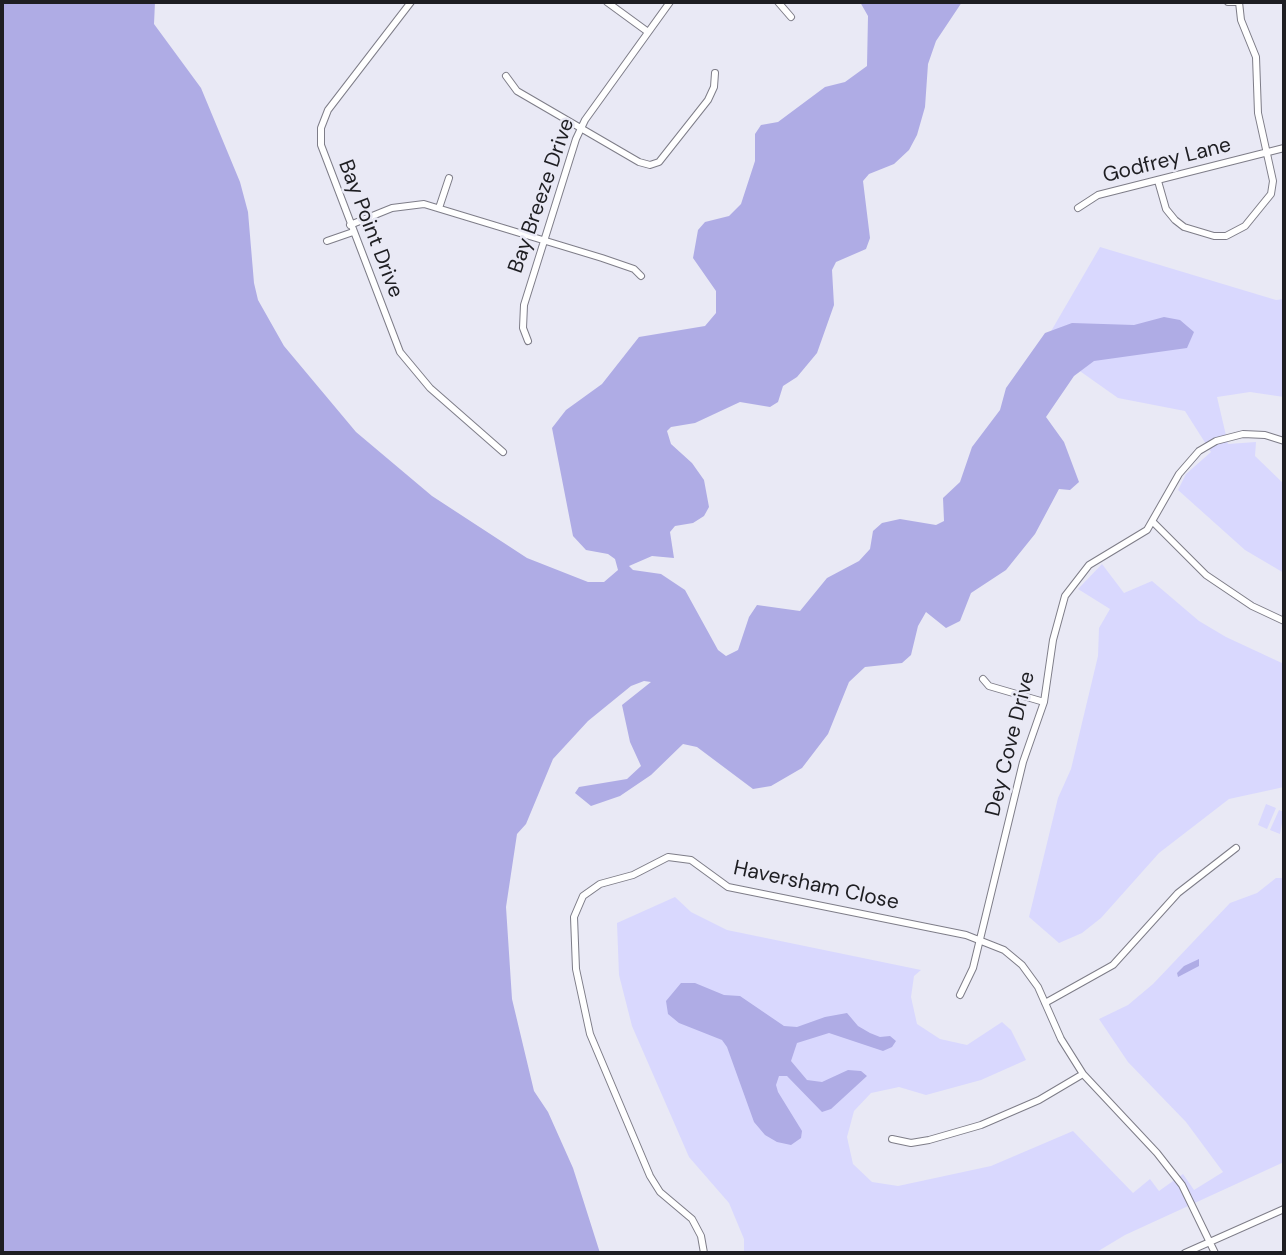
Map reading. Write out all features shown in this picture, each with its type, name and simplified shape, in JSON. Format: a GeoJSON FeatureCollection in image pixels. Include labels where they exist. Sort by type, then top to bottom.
{"type":"FeatureCollection","features":[{"type":"Feature","properties":{"kind":"street","name":"Bay Point Drive"},"geometry":{"type":"LineString","coordinates":[[411,2],[328,110],[321,128],[323,154],[390,331],[405,360],[430,388],[503,453]]}},
{"type":"Feature","properties":{"kind":"street"},"geometry":{"type":"LineString","coordinates":[[607,2],[648,32]]}},
{"type":"Feature","properties":{"kind":"street","name":"Bay Breeze Drive"},"geometry":{"type":"LineString","coordinates":[[528,341],[523,328],[524,305],[580,129],[670,2]]}},
{"type":"Feature","properties":{"kind":"street"},"geometry":{"type":"LineString","coordinates":[[778,2],[791,17]]}},
{"type":"Feature","properties":{"kind":"street"},"geometry":{"type":"LineString","coordinates":[[1158,181],[1166,209],[1175,220],[1184,227],[1214,236],[1226,236],[1245,226],[1271,194],[1273,181],[1258,113],[1256,57],[1241,20],[1239,2],[1228,2]]}},
{"type":"Feature","properties":{"kind":"street"},"geometry":{"type":"LineString","coordinates":[[506,76],[517,91],[580,129],[639,162],[655,165],[668,153],[708,100],[714,87],[715,73]]}},
{"type":"Feature","properties":{"kind":"street","name":"Godfrey Lane"},"geometry":{"type":"LineString","coordinates":[[1078,208],[1098,195],[1284,148]]}},
{"type":"Feature","properties":{"kind":"street"},"geometry":{"type":"LineString","coordinates":[[439,208],[449,178]]}},
{"type":"Feature","properties":{"kind":"street"},"geometry":{"type":"LineString","coordinates":[[327,241],[409,204],[439,208],[544,240],[634,269],[641,276]]}},
{"type":"Feature","properties":{"kind":"street","name":"Dey Cove Drive"},"geometry":{"type":"LineString","coordinates":[[960,995],[968,984],[1023,762],[1044,702],[1053,640],[1065,596],[1088,565],[1137,537],[1153,522],[1179,474],[1199,451],[1216,441],[1243,434],[1265,435],[1284,441]]}},
{"type":"Feature","properties":{"kind":"street"},"geometry":{"type":"LineString","coordinates":[[1153,522],[1206,575],[1252,606],[1284,621]]}},
{"type":"Feature","properties":{"kind":"street"},"geometry":{"type":"LineString","coordinates":[[983,679],[989,686],[1044,702]]}},
{"type":"Feature","properties":{"kind":"street"},"geometry":{"type":"LineString","coordinates":[[1045,1003],[1113,965],[1178,893],[1236,848]]}},
{"type":"Feature","properties":{"kind":"street","name":"Haversham Close"},"geometry":{"type":"LineString","coordinates":[[704,1253],[701,1236],[692,1219],[660,1192],[650,1176],[590,1034],[579,992],[574,940],[575,909],[583,896],[600,884],[621,879],[661,859],[676,856],[697,863],[728,887],[980,939],[1004,950],[1022,965],[1045,1003],[1061,1039],[1083,1074],[1171,1170],[1215,1253]]}},
{"type":"Feature","properties":{"kind":"street"},"geometry":{"type":"LineString","coordinates":[[892,1139],[911,1143],[981,1125],[1040,1100],[1083,1074]]}},
{"type":"Feature","properties":{"kind":"street"},"geometry":{"type":"LineString","coordinates":[[1185,1253],[1284,1209]]}},
{"type":"Feature","properties":{"kind":"shaded area"},"geometry":{"type":"Polygon","coordinates":[[[2,2],[155,2],[154,24],[201,88],[240,182],[248,212],[258,300],[284,346],[356,432],[432,496],[527,558],[588,582],[604,582],[618,570],[615,559],[608,554],[586,550],[573,536],[552,428],[566,410],[602,384],[639,337],[705,326],[716,313],[716,291],[693,258],[698,230],[705,222],[729,216],[741,204],[755,161],[755,134],[761,125],[778,122],[825,87],[845,82],[867,66],[868,16],[860,2],[962,2],[936,41],[928,64],[925,107],[917,135],[909,150],[894,164],[869,174],[863,181],[870,238],[866,249],[836,262],[832,270],[834,305],[817,353],[797,377],[783,386],[778,402],[770,407],[740,402],[695,423],[671,427],[667,431],[671,444],[692,463],[704,480],[709,507],[704,516],[693,523],[675,526],[670,532],[674,558],[652,556],[629,566],[633,570],[661,574],[685,590],[718,650],[726,656],[738,650],[749,617],[757,605],[800,611],[827,578],[859,561],[870,549],[873,531],[882,523],[900,519],[936,525],[944,521],[943,498],[960,482],[972,447],[1000,410],[1006,388],[1045,333],[1072,323],[1134,325],[1164,317],[1180,320],[1194,332],[1187,348],[1094,361],[1074,376],[1046,417],[1064,442],[1079,482],[1070,490],[1059,489],[1035,534],[1006,570],[971,593],[960,621],[946,628],[926,612],[918,626],[911,655],[902,663],[865,667],[849,682],[828,734],[802,768],[771,786],[753,789],[697,747],[683,744],[651,775],[620,796],[591,806],[575,793],[579,787],[627,779],[641,766],[630,742],[622,705],[651,682],[644,681],[631,686],[588,721],[553,759],[526,824],[517,834],[506,907],[512,999],[534,1091],[548,1112],[573,1168],[600,1253],[2,1253],[2,2]]]}},
{"type":"Feature","properties":{"kind":"shaded area"},"geometry":{"type":"Polygon","coordinates":[[[1100,247],[1276,300],[1284,299],[1284,397],[1250,392],[1217,397],[1228,444],[1256,442],[1255,456],[1284,484],[1284,573],[1245,550],[1178,490],[1186,474],[1211,452],[1185,411],[1118,398],[1043,345],[1100,247]]]}},
{"type":"Feature","properties":{"kind":"shaded area"},"geometry":{"type":"Polygon","coordinates":[[[1102,564],[1124,593],[1152,581],[1199,621],[1284,664],[1284,787],[1229,799],[1159,853],[1101,918],[1082,933],[1059,943],[1029,917],[1058,798],[1071,769],[1098,656],[1099,628],[1110,609],[1078,589],[1102,564]]]}},
{"type":"Feature","properties":{"kind":"shaded area"},"geometry":{"type":"Polygon","coordinates":[[[1266,804],[1276,808],[1267,829],[1258,825],[1266,804]]]}},
{"type":"Feature","properties":{"kind":"shaded area"},"geometry":{"type":"Polygon","coordinates":[[[1279,810],[1284,812],[1280,834],[1270,830],[1279,810]]]}},
{"type":"Feature","properties":{"kind":"shaded area"},"geometry":{"type":"Polygon","coordinates":[[[1276,878],[1284,878],[1284,1162],[1125,1235],[1095,1253],[744,1253],[744,1239],[729,1203],[689,1157],[632,1026],[619,975],[617,923],[675,897],[691,912],[727,930],[921,970],[914,976],[911,997],[917,1024],[940,1039],[967,1045],[1002,1022],[1011,1030],[1026,1060],[981,1080],[926,1095],[899,1087],[871,1093],[854,1111],[847,1137],[853,1164],[872,1182],[898,1186],[991,1166],[1073,1131],[1133,1193],[1150,1179],[1159,1191],[1183,1174],[1194,1190],[1223,1172],[1186,1122],[1128,1062],[1099,1019],[1128,1005],[1153,984],[1230,903],[1257,893],[1276,878]]]}},
{"type":"Feature","properties":{"kind":"shaded area"},"geometry":{"type":"Polygon","coordinates":[[[1199,959],[1199,966],[1178,977],[1177,973],[1184,966],[1199,959]]]}},
{"type":"Feature","properties":{"kind":"shaded area"},"geometry":{"type":"Polygon","coordinates":[[[681,983],[695,983],[724,995],[740,996],[784,1026],[797,1027],[847,1013],[858,1026],[870,1033],[880,1037],[890,1036],[896,1041],[892,1047],[883,1051],[829,1033],[797,1043],[791,1061],[807,1080],[822,1082],[848,1070],[861,1071],[867,1076],[831,1109],[822,1112],[787,1076],[779,1076],[776,1085],[778,1092],[802,1131],[801,1138],[791,1145],[777,1142],[765,1135],[754,1122],[727,1047],[722,1040],[679,1023],[668,1014],[666,1001],[681,983]]]}}]}
